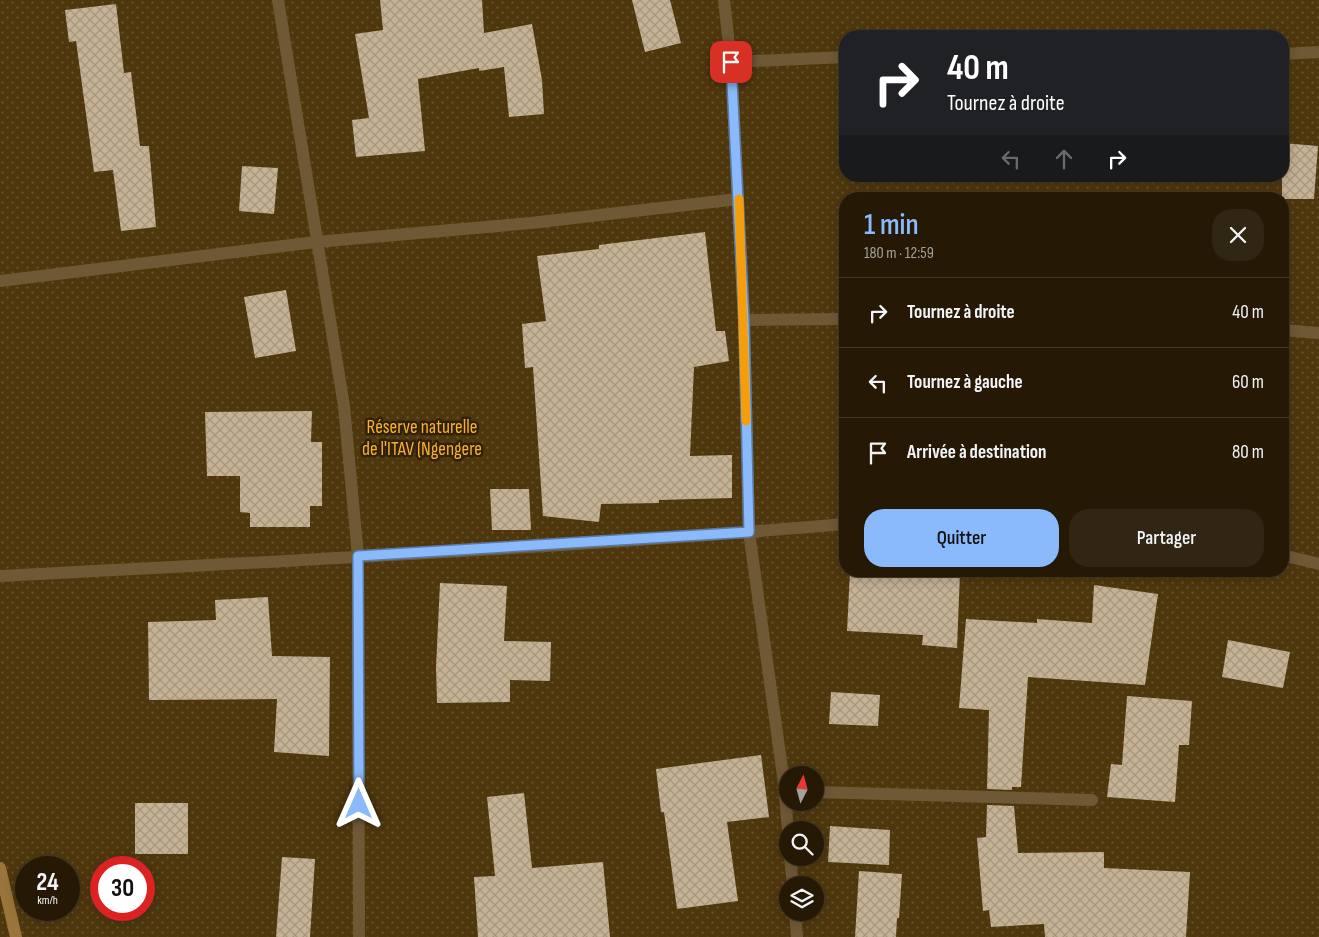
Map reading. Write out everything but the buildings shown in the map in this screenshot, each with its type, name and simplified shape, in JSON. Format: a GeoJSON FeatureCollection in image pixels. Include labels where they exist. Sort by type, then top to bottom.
{"type":"FeatureCollection","features":[{"type":"Feature","properties":{"kind":"street"},"geometry":{"type":"LineString","coordinates":[[278,0],[344,406],[358,556],[359,937]]}},
{"type":"Feature","properties":{"kind":"street"},"geometry":{"type":"LineString","coordinates":[[724,0],[731,62],[744,320],[749,532],[782,766]]}},
{"type":"Feature","properties":{"kind":"street"},"geometry":{"type":"LineString","coordinates":[[1289,54],[1319,52]]}},
{"type":"Feature","properties":{"kind":"street"},"geometry":{"type":"LineString","coordinates":[[731,62],[839,57]]}},
{"type":"Feature","properties":{"kind":"street"},"geometry":{"type":"LineString","coordinates":[[0,281],[316,242],[531,222],[738,199]]}},
{"type":"Feature","properties":{"kind":"street"},"geometry":{"type":"LineString","coordinates":[[744,320],[839,319]]}},
{"type":"Feature","properties":{"kind":"street"},"geometry":{"type":"LineString","coordinates":[[1289,330],[1319,332]]}},
{"type":"Feature","properties":{"kind":"street"},"geometry":{"type":"LineString","coordinates":[[0,576],[749,532],[839,524]]}},
{"type":"Feature","properties":{"kind":"street"},"geometry":{"type":"LineString","coordinates":[[1289,557],[1319,564]]}},
{"type":"Feature","properties":{"kind":"street"},"geometry":{"type":"LineString","coordinates":[[824,792],[1092,800]]}},
{"type":"Feature","properties":{"kind":"street"},"geometry":{"type":"LineString","coordinates":[[0,868],[16,937]]}},
{"type":"Feature","properties":{"kind":"street"},"geometry":{"type":"LineString","coordinates":[[796,921],[797,937]]}},
{"type":"Feature","properties":{"kind":"green space","name":"Réserve naturelle de l'ITAV (Ngengere"},"geometry":{"type":"Polygon","coordinates":[[[0,0],[1319,0],[1319,937],[0,937],[0,0]]]}},
{"type":"Feature","properties":{"kind":"slow traffic"},"geometry":{"type":"LineString","coordinates":[[739,199],[746,421]]}},
{"type":"Feature","properties":{"kind":"route"},"geometry":{"type":"LineString","coordinates":[[359,804],[358,556],[749,532],[744,320],[731,62]]}}]}
